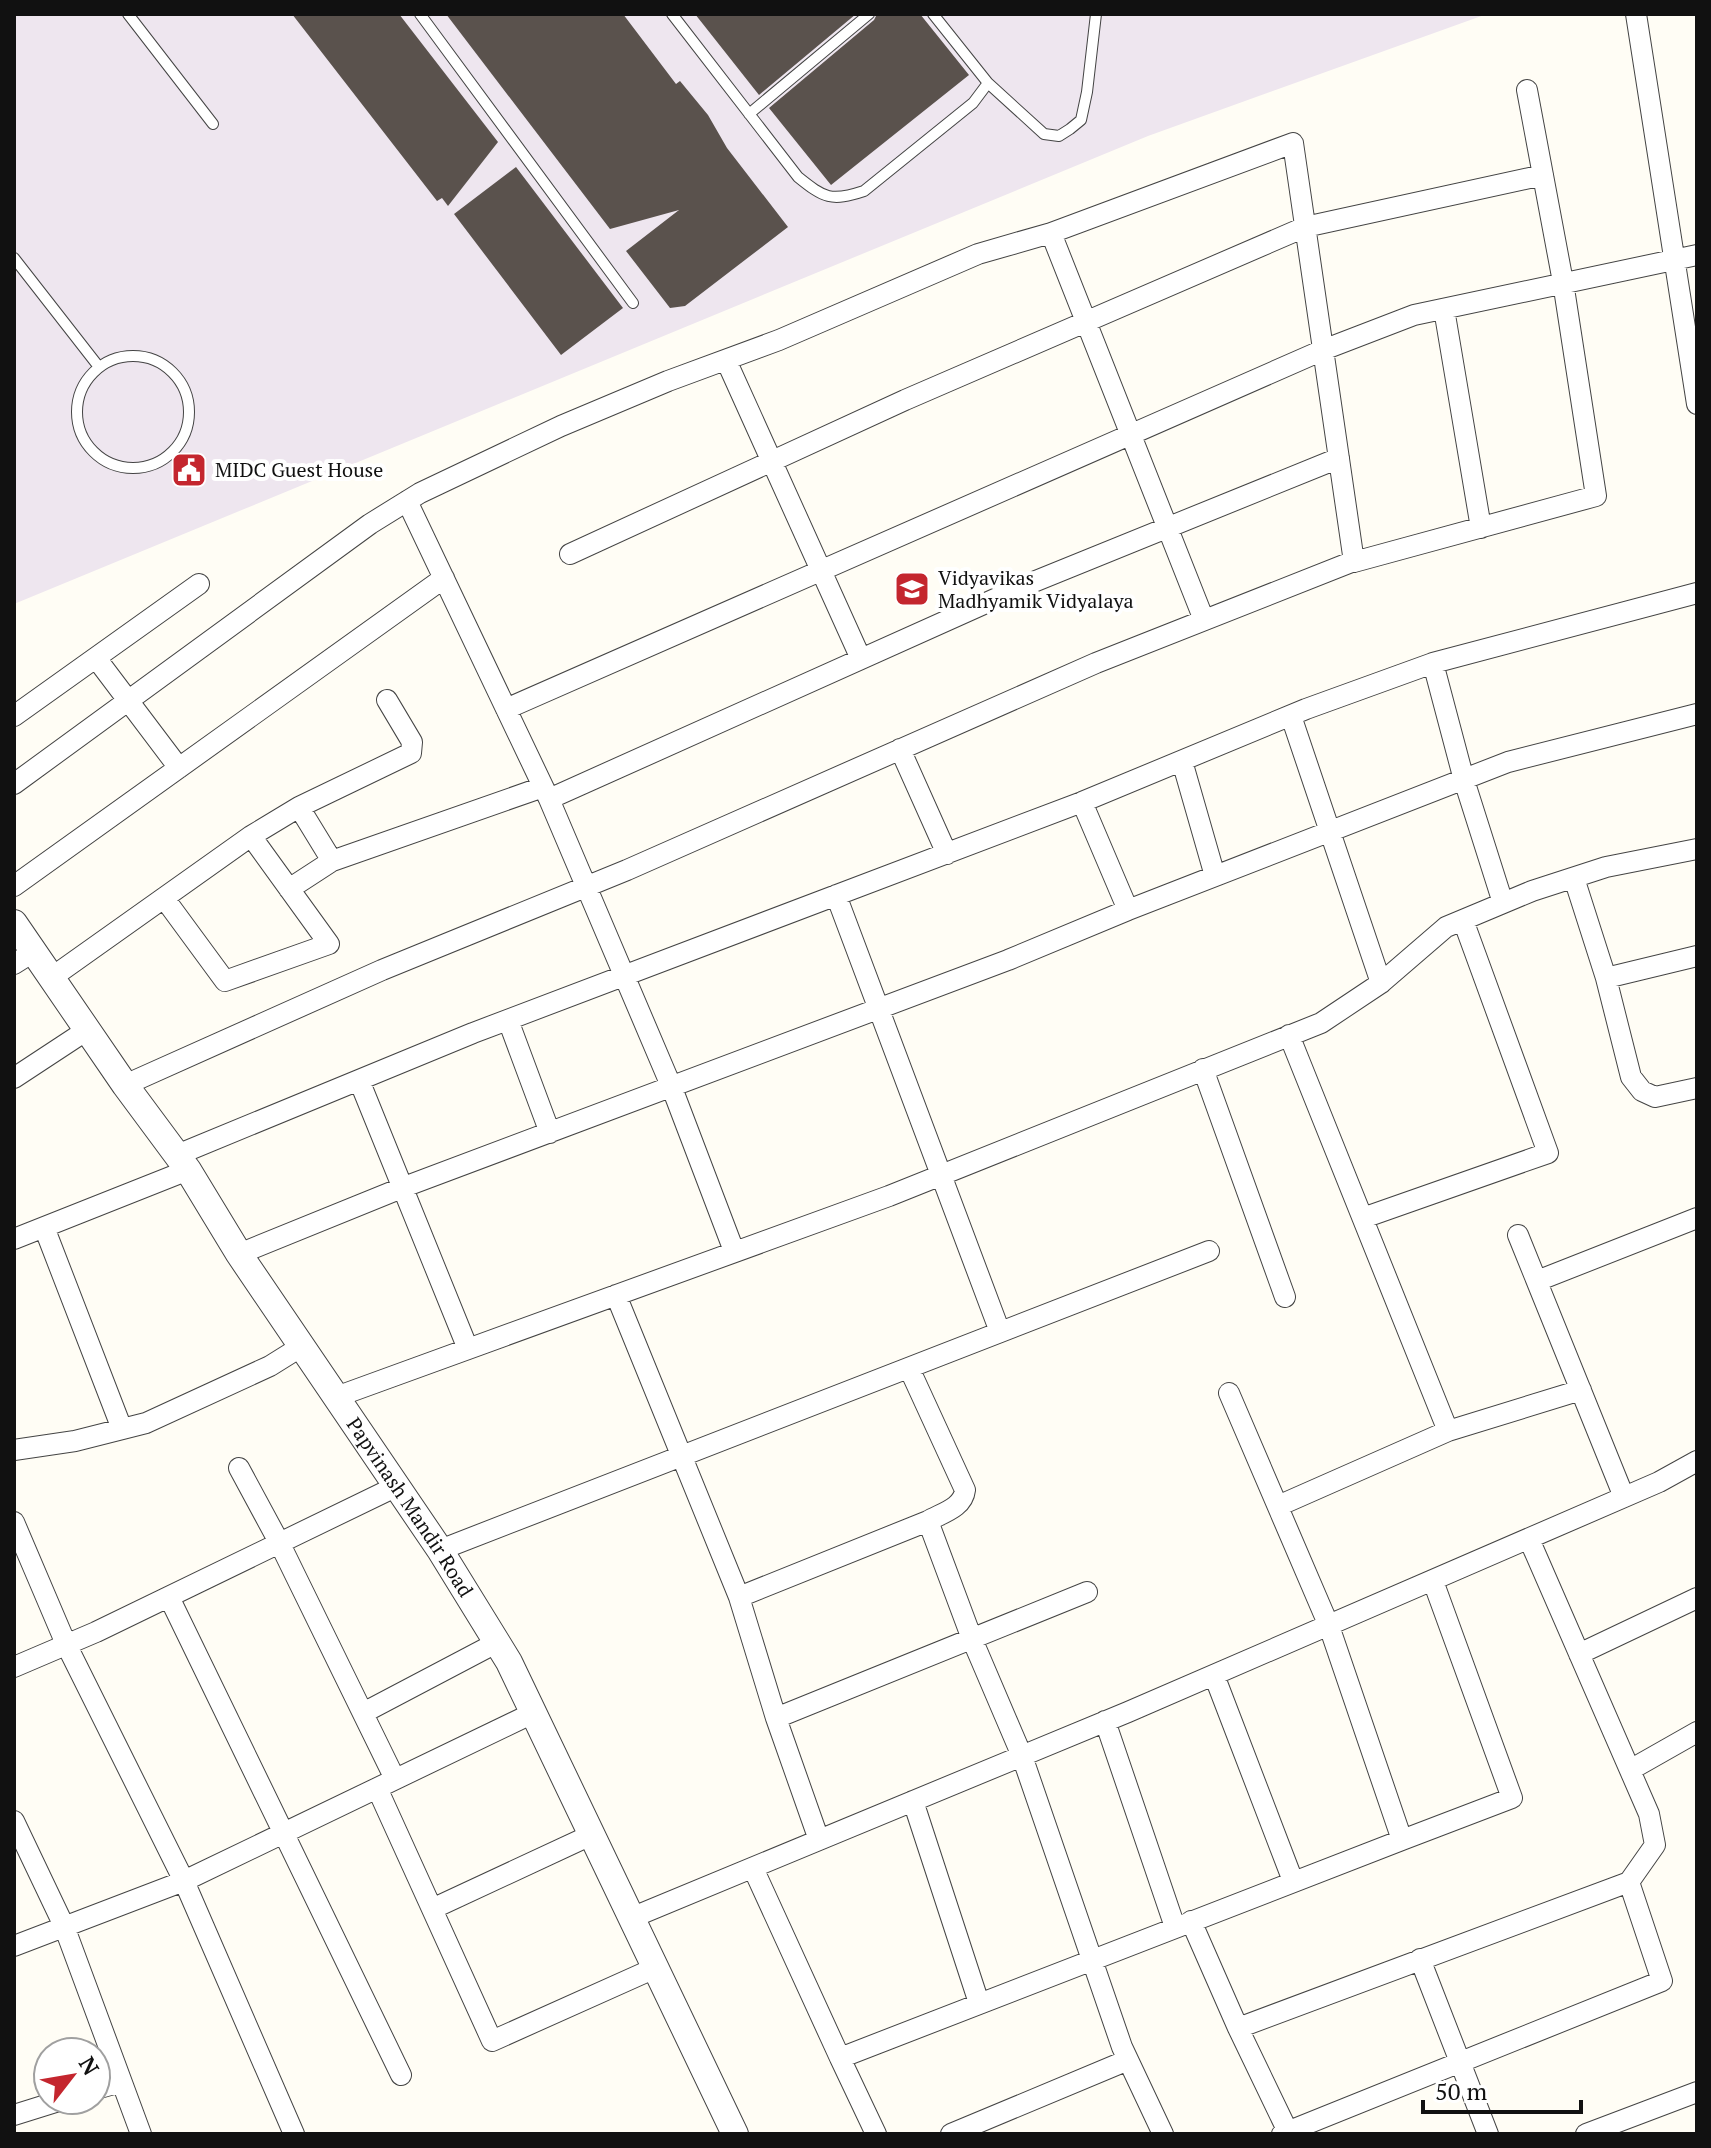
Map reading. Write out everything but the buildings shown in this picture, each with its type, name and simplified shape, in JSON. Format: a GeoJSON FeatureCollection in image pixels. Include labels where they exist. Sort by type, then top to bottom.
{"type":"FeatureCollection","features":[{"type":"Feature","properties":{"kind":"street"},"geometry":{"type":"LineString","coordinates":[[1636,14],[1697,404]]}},
{"type":"Feature","properties":{"kind":"street"},"geometry":{"type":"LineString","coordinates":[[125,1085],[382,970],[586,886],[1096,663],[1354,561],[1596,496],[1563,282],[1527,90]]}},
{"type":"Feature","properties":{"kind":"street"},"geometry":{"type":"LineString","coordinates":[[14,784],[370,524],[407,501],[561,426],[779,340],[978,254],[1051,233],[1293,143],[1354,561]]}},
{"type":"Feature","properties":{"kind":"street"},"geometry":{"type":"LineString","coordinates":[[570,554],[905,400],[1305,227],[1543,175]]}},
{"type":"Feature","properties":{"kind":"street"},"geometry":{"type":"LineString","coordinates":[[1051,233],[1204,620]]}},
{"type":"Feature","properties":{"kind":"street"},"geometry":{"type":"LineString","coordinates":[[506,709],[1129,433],[1323,350],[1414,315],[1697,255]]}},
{"type":"Feature","properties":{"kind":"street"},"geometry":{"type":"LineString","coordinates":[[1444,309],[1481,528]]}},
{"type":"Feature","properties":{"kind":"street"},"geometry":{"type":"LineString","coordinates":[[726,360],[861,659]]}},
{"type":"Feature","properties":{"kind":"street"},"geometry":{"type":"LineString","coordinates":[[289,889],[332,861],[546,793],[1026,585],[1339,458]]}},
{"type":"Feature","properties":{"kind":"street"},"geometry":{"type":"LineString","coordinates":[[407,501],[546,793],[672,1088],[734,1251]]}},
{"type":"Feature","properties":{"kind":"street"},"geometry":{"type":"LineString","coordinates":[[14,886],[444,578]]}},
{"type":"Feature","properties":{"kind":"street"},"geometry":{"type":"LineString","coordinates":[[14,716],[199,584]]}},
{"type":"Feature","properties":{"kind":"street"},"geometry":{"type":"LineString","coordinates":[[14,1239],[359,1080],[624,975],[1082,802],[1291,716],[1433,663],[1697,593]]}},
{"type":"Feature","properties":{"kind":"street"},"geometry":{"type":"LineString","coordinates":[[96,658],[179,768]]}},
{"type":"Feature","properties":{"kind":"street"},"geometry":{"type":"LineString","coordinates":[[1433,663],[1464,780],[1503,903]]}},
{"type":"Feature","properties":{"kind":"street"},"geometry":{"type":"LineString","coordinates":[[51,978],[251,836],[299,807],[411,753],[412,742],[387,700]]}},
{"type":"Feature","properties":{"kind":"street"},"geometry":{"type":"LineString","coordinates":[[239,1254],[404,1187],[1008,960],[1508,762],[1697,714]]}},
{"type":"Feature","properties":{"kind":"street"},"geometry":{"type":"LineString","coordinates":[[1291,716],[1381,983]]}},
{"type":"Feature","properties":{"kind":"street"},"geometry":{"type":"LineString","coordinates":[[900,749],[947,854]]}},
{"type":"Feature","properties":{"kind":"street"},"geometry":{"type":"LineString","coordinates":[[1182,761],[1215,876]]}},
{"type":"Feature","properties":{"kind":"street"},"geometry":{"type":"LineString","coordinates":[[1082,802],[1128,910]]}},
{"type":"Feature","properties":{"kind":"street"},"geometry":{"type":"LineString","coordinates":[[299,807],[332,861]]}},
{"type":"Feature","properties":{"kind":"street"},"geometry":{"type":"LineString","coordinates":[[164,898],[225,981],[329,944],[251,836]]}},
{"type":"Feature","properties":{"kind":"street"},"geometry":{"type":"LineString","coordinates":[[336,1397],[941,1176],[1321,1023],[1381,983],[1446,927],[1503,903],[1606,867],[1697,849]]}},
{"type":"Feature","properties":{"kind":"street"},"geometry":{"type":"LineString","coordinates":[[1574,878],[1606,978],[1631,1077],[1642,1091],[1655,1097],[1697,1088]]}},
{"type":"Feature","properties":{"kind":"street"},"geometry":{"type":"LineString","coordinates":[[836,895],[1000,1332]]}},
{"type":"Feature","properties":{"kind":"street"},"geometry":{"type":"LineString","coordinates":[[1363,1218],[1548,1153],[1463,920]]}},
{"type":"Feature","properties":{"kind":"street","name":"Papvinash Mandir Road"},"geometry":{"type":"LineString","coordinates":[[14,923],[24,958],[51,978],[182,1163],[239,1254],[440,1550],[509,1662],[735,2134]]}},
{"type":"Feature","properties":{"kind":"street"},"geometry":{"type":"LineString","coordinates":[[1606,978],[1697,956]]}},
{"type":"Feature","properties":{"kind":"street"},"geometry":{"type":"LineString","coordinates":[[508,1020],[550,1133]]}},
{"type":"Feature","properties":{"kind":"street"},"geometry":{"type":"LineString","coordinates":[[14,1078],[87,1030]]}},
{"type":"Feature","properties":{"kind":"street"},"geometry":{"type":"LineString","coordinates":[[1289,1035],[1448,1431]]}},
{"type":"Feature","properties":{"kind":"street"},"geometry":{"type":"LineString","coordinates":[[1203,1069],[1285,1297]]}},
{"type":"Feature","properties":{"kind":"street"},"geometry":{"type":"LineString","coordinates":[[359,1080],[468,1349]]}},
{"type":"Feature","properties":{"kind":"street"},"geometry":{"type":"LineString","coordinates":[[1537,1281],[1697,1218]]}},
{"type":"Feature","properties":{"kind":"street"},"geometry":{"type":"LineString","coordinates":[[44,1227],[122,1429]]}},
{"type":"Feature","properties":{"kind":"street"},"geometry":{"type":"LineString","coordinates":[[1518,1235],[1624,1497]]}},
{"type":"Feature","properties":{"kind":"street"},"geometry":{"type":"LineString","coordinates":[[440,1550],[1209,1251]]}},
{"type":"Feature","properties":{"kind":"street"},"geometry":{"type":"LineString","coordinates":[[616,1295],[739,1597],[776,1718],[819,1840]]}},
{"type":"Feature","properties":{"kind":"street"},"geometry":{"type":"LineString","coordinates":[[14,1450],[75,1441],[146,1423],[270,1366],[302,1346]]}},
{"type":"Feature","properties":{"kind":"street"},"geometry":{"type":"LineString","coordinates":[[739,1597],[928,1521],[958,1505],[964,1497],[965,1490],[909,1368]]}},
{"type":"Feature","properties":{"kind":"street"},"geometry":{"type":"LineString","coordinates":[[1278,1506],[1448,1431],[1581,1390]]}},
{"type":"Feature","properties":{"kind":"street"},"geometry":{"type":"LineString","coordinates":[[1229,1393],[1329,1626],[1402,1840]]}},
{"type":"Feature","properties":{"kind":"street"},"geometry":{"type":"LineString","coordinates":[[631,1918],[1329,1626],[1659,1482],[1697,1461]]}},
{"type":"Feature","properties":{"kind":"street"},"geometry":{"type":"LineString","coordinates":[[239,1468],[363,1713],[432,1909],[492,2041],[655,1968]]}},
{"type":"Feature","properties":{"kind":"street"},"geometry":{"type":"LineString","coordinates":[[14,1667],[169,1597],[395,1487]]}},
{"type":"Feature","properties":{"kind":"street"},"geometry":{"type":"LineString","coordinates":[[928,1521],[972,1639],[1022,1756],[1128,2060],[1163,2134]]}},
{"type":"Feature","properties":{"kind":"street"},"geometry":{"type":"LineString","coordinates":[[14,1522],[66,1644],[184,1881],[294,2134]]}},
{"type":"Feature","properties":{"kind":"street"},"geometry":{"type":"LineString","coordinates":[[1238,2028],[1629,1882],[1655,1845],[1649,1814],[1529,1539]]}},
{"type":"Feature","properties":{"kind":"street"},"geometry":{"type":"LineString","coordinates":[[840,2058],[1512,1798],[1433,1581]]}},
{"type":"Feature","properties":{"kind":"street"},"geometry":{"type":"LineString","coordinates":[[776,1718],[1087,1592]]}},
{"type":"Feature","properties":{"kind":"street"},"geometry":{"type":"LineString","coordinates":[[169,1597],[401,2075]]}},
{"type":"Feature","properties":{"kind":"street"},"geometry":{"type":"LineString","coordinates":[[1579,1654],[1697,1598]]}},
{"type":"Feature","properties":{"kind":"street"},"geometry":{"type":"LineString","coordinates":[[363,1713],[496,1643]]}},
{"type":"Feature","properties":{"kind":"street"},"geometry":{"type":"LineString","coordinates":[[1214,1675],[1293,1881]]}},
{"type":"Feature","properties":{"kind":"street"},"geometry":{"type":"LineString","coordinates":[[14,1946],[184,1881],[533,1713]]}},
{"type":"Feature","properties":{"kind":"street"},"geometry":{"type":"LineString","coordinates":[[1105,1721],[1183,1924],[1238,2028],[1286,2133],[1662,1981],[1629,1882]]}},
{"type":"Feature","properties":{"kind":"street"},"geometry":{"type":"LineString","coordinates":[[1630,1770],[1697,1732]]}},
{"type":"Feature","properties":{"kind":"street"},"geometry":{"type":"LineString","coordinates":[[913,1801],[979,2003]]}},
{"type":"Feature","properties":{"kind":"street"},"geometry":{"type":"LineString","coordinates":[[14,1821],[64,1926],[141,2134]]}},
{"type":"Feature","properties":{"kind":"street"},"geometry":{"type":"LineString","coordinates":[[432,1909],[591,1835]]}},
{"type":"Feature","properties":{"kind":"street"},"geometry":{"type":"LineString","coordinates":[[753,1868],[876,2134]]}},
{"type":"Feature","properties":{"kind":"street"},"geometry":{"type":"LineString","coordinates":[[1420,1959],[1488,2134]]}},
{"type":"Feature","properties":{"kind":"street"},"geometry":{"type":"LineString","coordinates":[[951,2134],[1128,2060]]}},
{"type":"Feature","properties":{"kind":"street"},"geometry":{"type":"LineString","coordinates":[[112,2085],[121,2082]]}},
{"type":"Feature","properties":{"kind":"street"},"geometry":{"type":"LineString","coordinates":[[1586,2134],[1631,2126],[1697,2092]]}},
{"type":"Feature","properties":{"kind":"lane"},"geometry":{"type":"LineString","coordinates":[[128,14],[213,124]]}},
{"type":"Feature","properties":{"kind":"lane"},"geometry":{"type":"LineString","coordinates":[[420,14],[633,303]]}},
{"type":"Feature","properties":{"kind":"lane"},"geometry":{"type":"LineString","coordinates":[[672,14],[798,177],[823,197],[843,198],[864,191],[973,103],[988,83]]}},
{"type":"Feature","properties":{"kind":"lane"},"geometry":{"type":"LineString","coordinates":[[749,114],[869,14]]}},
{"type":"Feature","properties":{"kind":"lane"},"geometry":{"type":"LineString","coordinates":[[933,14],[988,83],[1044,134],[1059,136],[1081,120],[1096,14]]}},
{"type":"Feature","properties":{"kind":"lane"},"geometry":{"type":"LineString","coordinates":[[14,258],[99,367]]}},
{"type":"Feature","properties":{"kind":"lane"},"geometry":{"type":"LineString","coordinates":[[124,356],[151,359],[174,374],[182,384],[190,410],[188,424],[184,437],[167,458],[142,468],[115,466],[103,460],[84,440],[79,427],[78,400],[90,376],[99,367],[124,356]]}},
{"type":"Feature","properties":{"kind":"shaded area"},"geometry":{"type":"Polygon","coordinates":[[[14,14],[1487,14],[1148,136],[14,604],[14,14]]]}},
{"type":"Feature","properties":{"kind":"place","name":"MIDC Guest House"},"geometry":{"type":"Point","coordinates":[189,470]}},
{"type":"Feature","properties":{"kind":"place","name":"Vidyavikas Madhyamik Vidyalaya"},"geometry":{"type":"Point","coordinates":[912,589]}}]}
